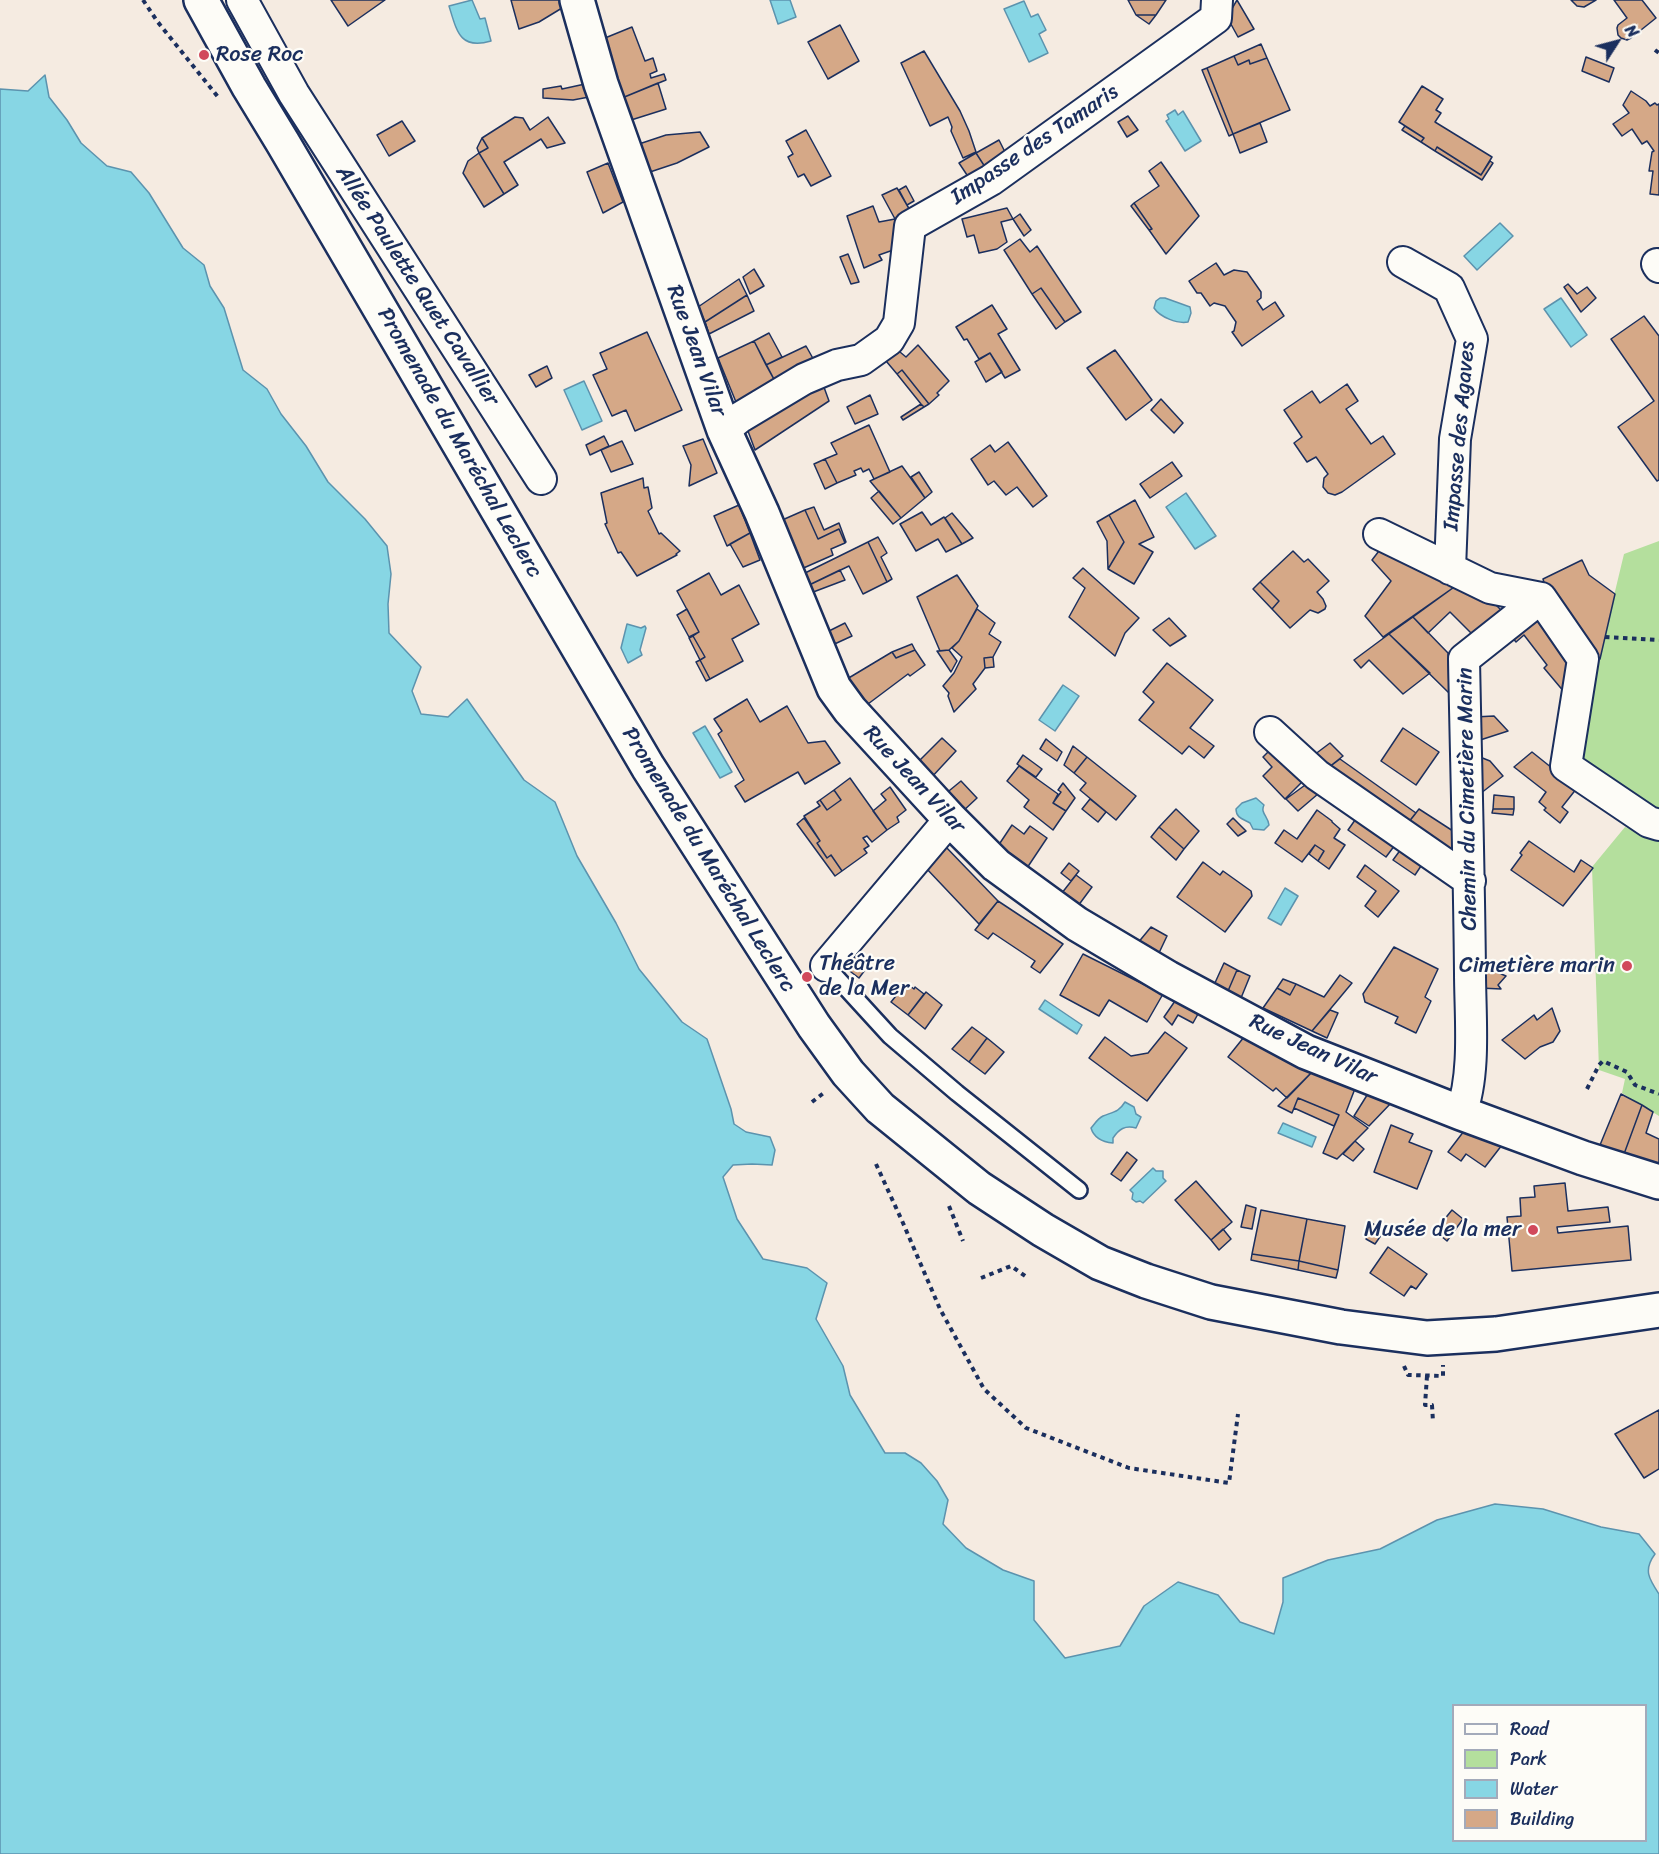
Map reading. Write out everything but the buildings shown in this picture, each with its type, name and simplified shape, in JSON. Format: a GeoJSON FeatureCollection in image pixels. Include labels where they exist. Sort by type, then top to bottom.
{"type":"FeatureCollection","features":[{"type":"Feature","properties":{"kind":"main road","name":"Promenade du Maréchal Leclerc"},"geometry":{"type":"LineString","coordinates":[[201,0],[263,111],[648,767],[814,1026],[848,1073],[880,1108],[979,1188],[1043,1230],[1100,1263],[1211,1302],[1341,1327],[1427,1338],[1496,1334],[1659,1311]]}},
{"type":"Feature","properties":{"kind":"main road","name":"Rue Jean Vilar"},"geometry":{"type":"LineString","coordinates":[[577,0],[601,84],[724,430],[762,513],[834,688],[850,710],[950,819],[996,865],[1077,924],[1168,978],[1306,1052],[1583,1158],[1659,1182]]}},
{"type":"Feature","properties":{"kind":"street","name":"Allée Paulette Quet Cavallier"},"geometry":{"type":"LineString","coordinates":[[242,0],[294,94],[540,479]]}},
{"type":"Feature","properties":{"kind":"street","name":"Impasse des Tamaris"},"geometry":{"type":"LineString","coordinates":[[724,430],[739,418],[804,379],[837,365],[861,360],[889,340],[899,323],[910,226],[991,180],[1216,18],[1217,0]]}},
{"type":"Feature","properties":{"kind":"street"},"geometry":{"type":"LineString","coordinates":[[263,111],[294,94]]}},
{"type":"Feature","properties":{"kind":"street","name":"Impasse des Agaves"},"geometry":{"type":"LineString","coordinates":[[1403,262],[1449,288],[1472,339],[1455,439],[1450,569]]}},
{"type":"Feature","properties":{"kind":"street","name":"Impasse des Agaves"},"geometry":{"type":"LineString","coordinates":[[1378,534],[1490,588],[1540,598]]}},
{"type":"Feature","properties":{"kind":"street"},"geometry":{"type":"LineString","coordinates":[[1540,598],[1583,659],[1566,766],[1649,822],[1659,825]]}},
{"type":"Feature","properties":{"kind":"street","name":"Chemin du Cimetière Marin"},"geometry":{"type":"LineString","coordinates":[[1461,1113],[1467,1098],[1470,1057],[1470,881],[1464,658],[1540,598]]}},
{"type":"Feature","properties":{"kind":"street"},"geometry":{"type":"LineString","coordinates":[[1270,732],[1317,775],[1470,881]]}},
{"type":"Feature","properties":{"kind":"street"},"geometry":{"type":"LineString","coordinates":[[826,966],[950,819]]}},
{"type":"Feature","properties":{"kind":"lane"},"geometry":{"type":"LineString","coordinates":[[826,966],[890,1036],[957,1093],[1079,1190]]}},
{"type":"Feature","properties":{"kind":"path"},"geometry":{"type":"LineString","coordinates":[[1605,638],[1659,640]]}},
{"type":"Feature","properties":{"kind":"path"},"geometry":{"type":"LineString","coordinates":[[1587,1089],[1603,1061],[1627,1072],[1635,1085],[1659,1094]]}},
{"type":"Feature","properties":{"kind":"path"},"geometry":{"type":"LineString","coordinates":[[812,1102],[828,1090]]}},
{"type":"Feature","properties":{"kind":"path"},"geometry":{"type":"LineString","coordinates":[[876,1164],[940,1309],[984,1389],[1026,1428],[1129,1468],[1229,1483],[1238,1414]]}},
{"type":"Feature","properties":{"kind":"path"},"geometry":{"type":"LineString","coordinates":[[949,1206],[963,1241]]}},
{"type":"Feature","properties":{"kind":"path"},"geometry":{"type":"LineString","coordinates":[[981,1278],[1011,1266],[1028,1278]]}},
{"type":"Feature","properties":{"kind":"path"},"geometry":{"type":"LineString","coordinates":[[1404,1365],[1408,1375],[1443,1376],[1443,1364]]}},
{"type":"Feature","properties":{"kind":"path"},"geometry":{"type":"LineString","coordinates":[[1427,1376],[1425,1405],[1432,1405],[1433,1422]]}},
{"type":"Feature","properties":{"kind":"green space"},"geometry":{"type":"Polygon","coordinates":[[[1659,541],[1659,815],[1574,762],[1624,554],[1659,541]]]}},
{"type":"Feature","properties":{"kind":"green space","name":"Cimetière marin"},"geometry":{"type":"Polygon","coordinates":[[[1625,827],[1659,841],[1659,1116],[1622,1093],[1625,1079],[1599,1070],[1592,867],[1625,827]]]}},
{"type":"Feature","properties":{"kind":"water"},"geometry":{"type":"Polygon","coordinates":[[[472,0],[480,19],[485,18],[491,41],[472,43],[461,37],[458,31],[449,6],[472,0]]]}},
{"type":"Feature","properties":{"kind":"water"},"geometry":{"type":"Polygon","coordinates":[[[770,0],[790,0],[796,17],[778,24],[770,0]]]}},
{"type":"Feature","properties":{"kind":"water"},"geometry":{"type":"Polygon","coordinates":[[[1024,1],[1031,17],[1038,14],[1046,30],[1039,34],[1048,53],[1029,62],[1004,9],[1024,1]]]}},
{"type":"Feature","properties":{"kind":"water"},"geometry":{"type":"Polygon","coordinates":[[[45,75],[49,97],[81,143],[107,166],[131,172],[149,193],[183,248],[204,265],[210,286],[224,308],[243,370],[267,389],[281,414],[306,446],[328,482],[365,519],[387,546],[391,574],[388,604],[389,633],[421,667],[412,691],[421,714],[448,717],[467,699],[524,780],[555,802],[577,856],[616,923],[639,969],[682,1022],[707,1039],[734,1124],[746,1132],[770,1137],[775,1150],[772,1165],[733,1165],[723,1177],[737,1219],[763,1259],[807,1268],[827,1283],[816,1319],[843,1366],[850,1395],[885,1453],[905,1453],[921,1463],[937,1481],[948,1500],[943,1524],[966,1548],[1003,1570],[1034,1581],[1034,1620],[1065,1658],[1120,1646],[1144,1606],[1178,1582],[1218,1595],[1240,1622],[1274,1634],[1283,1602],[1283,1578],[1328,1560],[1380,1549],[1437,1520],[1495,1504],[1543,1509],[1601,1527],[1639,1534],[1655,1554],[1648,1570],[1652,1584],[1659,1594],[1659,1854],[0,1854],[0,89],[28,91],[45,75]]]}},
{"type":"Feature","properties":{"kind":"water"},"geometry":{"type":"Polygon","coordinates":[[[1175,110],[1178,115],[1183,111],[1201,141],[1185,151],[1166,121],[1169,119],[1167,115],[1175,110]]]}},
{"type":"Feature","properties":{"kind":"water"},"geometry":{"type":"Polygon","coordinates":[[[1500,223],[1513,236],[1477,270],[1464,256],[1500,223]]]}},
{"type":"Feature","properties":{"kind":"water"},"geometry":{"type":"Polygon","coordinates":[[[1160,298],[1190,307],[1188,322],[1174,321],[1157,311],[1154,308],[1156,301],[1160,298]]]}},
{"type":"Feature","properties":{"kind":"water"},"geometry":{"type":"Polygon","coordinates":[[[1561,298],[1587,335],[1571,347],[1544,309],[1561,298]]]}},
{"type":"Feature","properties":{"kind":"water"},"geometry":{"type":"Polygon","coordinates":[[[584,381],[602,421],[582,430],[564,390],[584,381]]]}},
{"type":"Feature","properties":{"kind":"water"},"geometry":{"type":"Polygon","coordinates":[[[1186,493],[1216,536],[1195,549],[1166,507],[1186,493]]]}},
{"type":"Feature","properties":{"kind":"water"},"geometry":{"type":"Polygon","coordinates":[[[627,624],[646,628],[640,650],[642,655],[628,663],[621,648],[627,624]]]}},
{"type":"Feature","properties":{"kind":"water"},"geometry":{"type":"Polygon","coordinates":[[[1063,685],[1079,696],[1055,731],[1039,720],[1063,685]]]}},
{"type":"Feature","properties":{"kind":"water"},"geometry":{"type":"Polygon","coordinates":[[[705,726],[732,772],[720,778],[693,733],[705,726]]]}},
{"type":"Feature","properties":{"kind":"water"},"geometry":{"type":"Polygon","coordinates":[[[1256,798],[1264,805],[1263,810],[1269,825],[1264,830],[1253,829],[1250,823],[1240,818],[1236,812],[1242,803],[1256,798]]]}},
{"type":"Feature","properties":{"kind":"water"},"geometry":{"type":"Polygon","coordinates":[[[1285,888],[1298,896],[1281,925],[1268,918],[1285,888]]]}},
{"type":"Feature","properties":{"kind":"water"},"geometry":{"type":"Polygon","coordinates":[[[1045,1000],[1082,1025],[1077,1034],[1039,1009],[1045,1000]]]}},
{"type":"Feature","properties":{"kind":"water"},"geometry":{"type":"Polygon","coordinates":[[[1125,1102],[1134,1107],[1136,1114],[1141,1117],[1136,1128],[1125,1127],[1120,1130],[1113,1138],[1113,1143],[1099,1139],[1091,1128],[1101,1117],[1118,1110],[1125,1102]]]}},
{"type":"Feature","properties":{"kind":"water"},"geometry":{"type":"Polygon","coordinates":[[[1283,1123],[1316,1137],[1312,1147],[1278,1133],[1283,1123]]]}},
{"type":"Feature","properties":{"kind":"water"},"geometry":{"type":"Polygon","coordinates":[[[1153,1168],[1156,1171],[1163,1171],[1163,1178],[1166,1181],[1143,1203],[1136,1202],[1132,1199],[1133,1193],[1130,1190],[1153,1168]]]}},
{"type":"Feature","properties":{"kind":"place","name":"Rose Roc"},"geometry":{"type":"Point","coordinates":[204,55]}},
{"type":"Feature","properties":{"kind":"place","name":"Cimetière marin"},"geometry":{"type":"Point","coordinates":[1627,966]}},
{"type":"Feature","properties":{"kind":"place","name":"Théâtre de la Mer"},"geometry":{"type":"Point","coordinates":[807,977]}},
{"type":"Feature","properties":{"kind":"place","name":"Musée de la mer"},"geometry":{"type":"Point","coordinates":[1533,1230]}}]}
